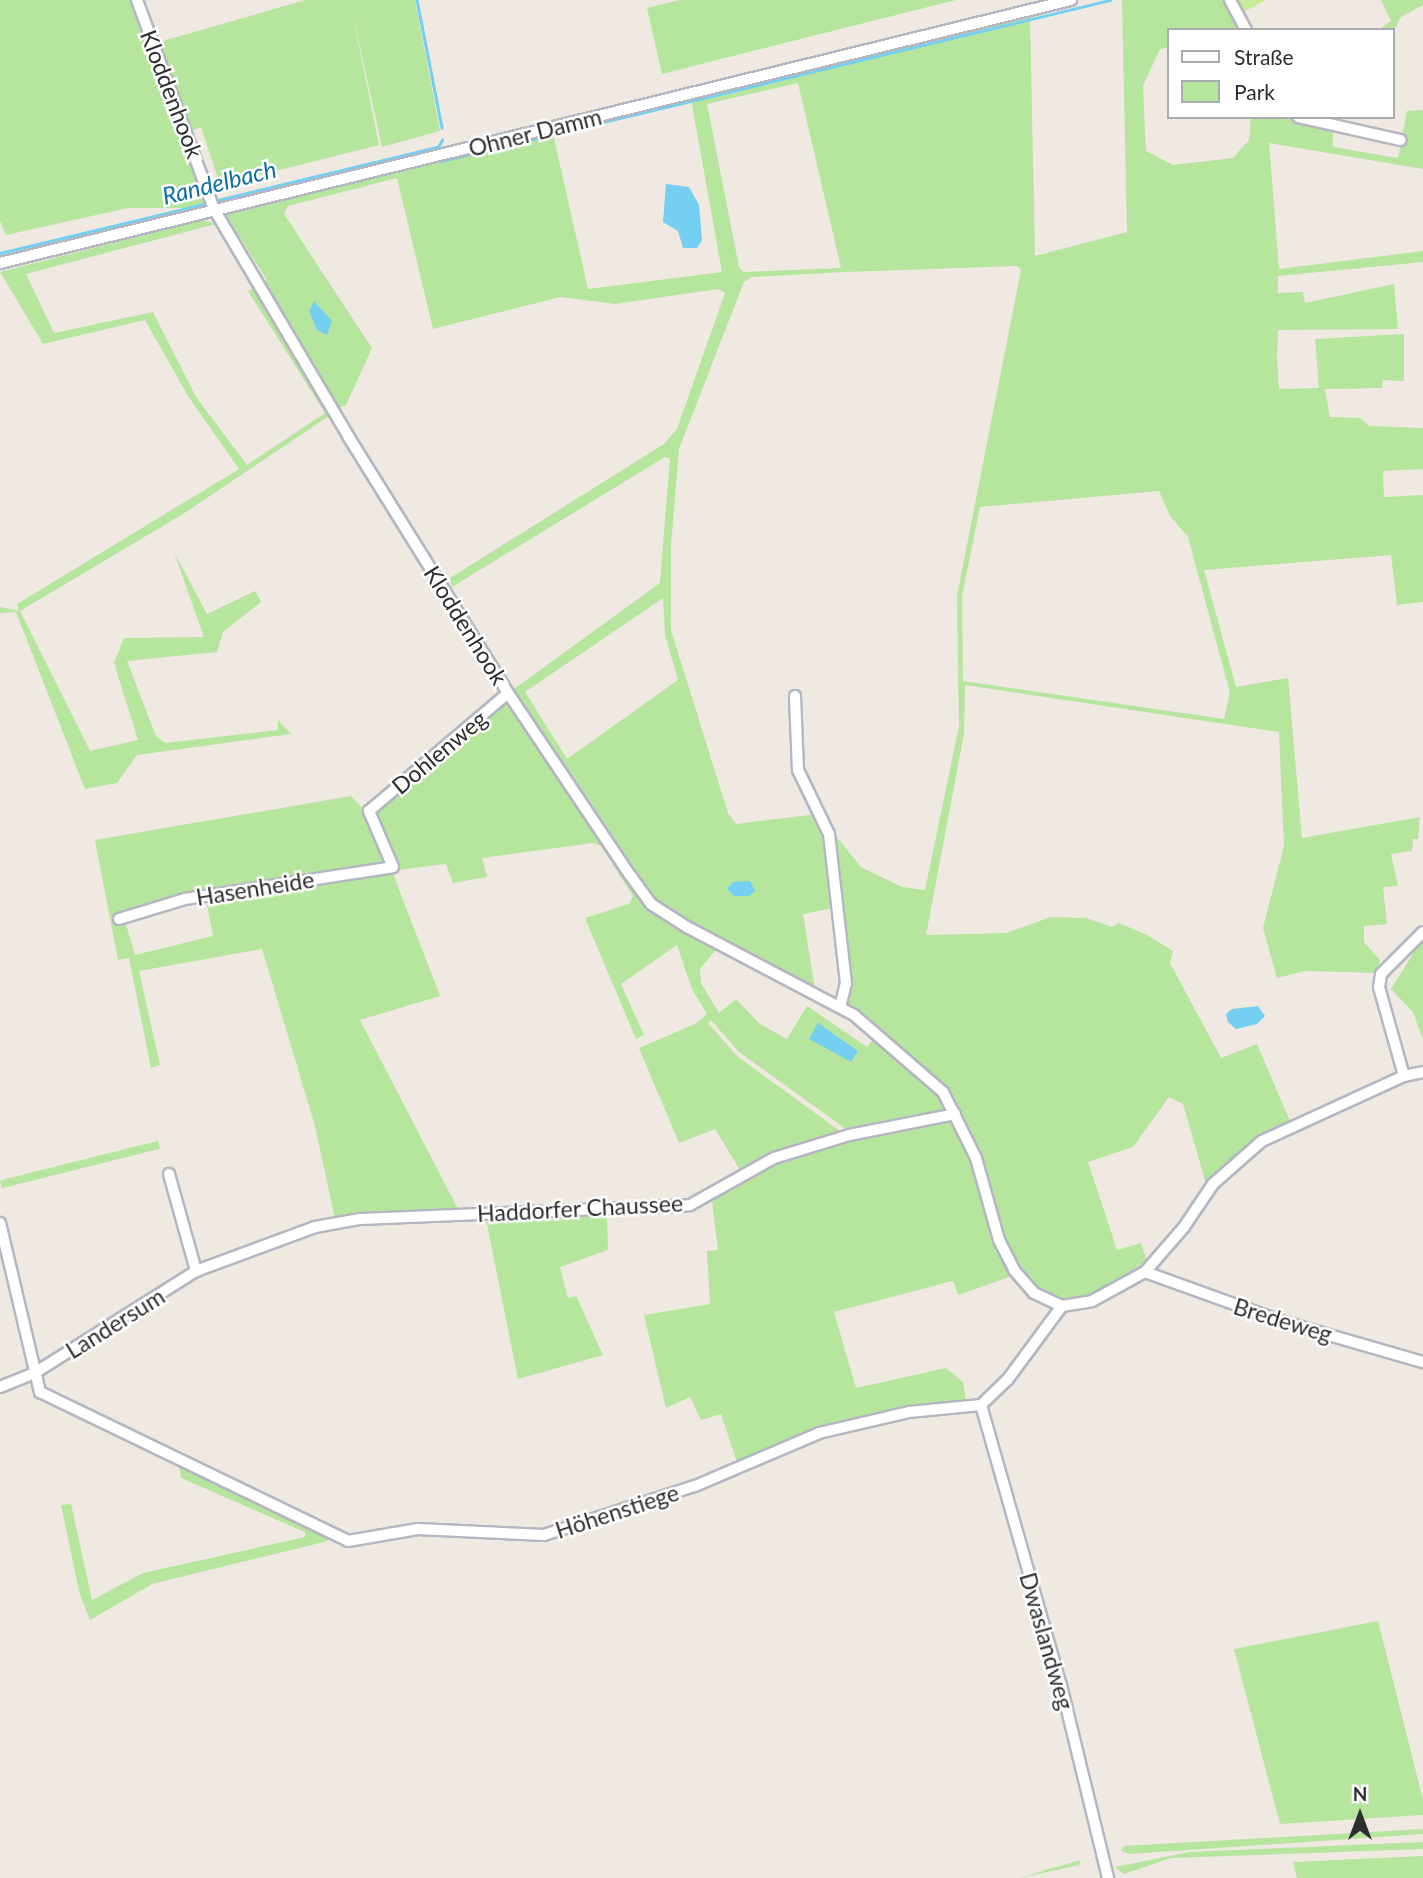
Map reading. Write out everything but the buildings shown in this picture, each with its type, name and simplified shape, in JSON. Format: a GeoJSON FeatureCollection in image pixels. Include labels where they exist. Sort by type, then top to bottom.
{"type":"FeatureCollection","features":[{"type":"Feature","properties":{"kind":"street","name":"Kloddenhook"},"geometry":{"type":"LineString","coordinates":[[137,0],[213,205],[348,436],[508,693],[651,904],[840,1007],[910,1060],[943,1092],[976,1158],[999,1240],[1014,1270],[1034,1293],[1062,1306]]}},
{"type":"Feature","properties":{"kind":"street","name":"Ohner Damm"},"geometry":{"type":"LineString","coordinates":[[0,262],[213,205],[1070,0]]}},
{"type":"Feature","properties":{"kind":"street"},"geometry":{"type":"LineString","coordinates":[[1230,0],[1245,28]]}},
{"type":"Feature","properties":{"kind":"street"},"geometry":{"type":"LineString","coordinates":[[1307,119],[1400,140]]}},
{"type":"Feature","properties":{"kind":"street","name":"Dohlenweg"},"geometry":{"type":"LineString","coordinates":[[393,867],[369,811],[508,693]]}},
{"type":"Feature","properties":{"kind":"street"},"geometry":{"type":"LineString","coordinates":[[796,696],[798,770],[829,834],[845,971],[840,1007]]}},
{"type":"Feature","properties":{"kind":"street","name":"Hasenheide"},"geometry":{"type":"LineString","coordinates":[[119,919],[185,899],[393,867]]}},
{"type":"Feature","properties":{"kind":"street"},"geometry":{"type":"LineString","coordinates":[[1405,1076],[1378,987],[1381,974],[1423,932]]}},
{"type":"Feature","properties":{"kind":"street"},"geometry":{"type":"LineString","coordinates":[[981,1405],[1007,1379],[1062,1306],[1093,1301],[1145,1272],[1238,1158],[1262,1141],[1405,1076],[1423,1072]]}},
{"type":"Feature","properties":{"kind":"street","name":"Haddorfer Chaussee"},"geometry":{"type":"LineString","coordinates":[[196,1271],[315,1227],[360,1219],[690,1205],[774,1158],[849,1135],[956,1114]]}},
{"type":"Feature","properties":{"kind":"street"},"geometry":{"type":"LineString","coordinates":[[169,1174],[196,1271]]}},
{"type":"Feature","properties":{"kind":"street","name":"Landersum"},"geometry":{"type":"LineString","coordinates":[[0,1223],[33,1374]]}},
{"type":"Feature","properties":{"kind":"street","name":"Landersum"},"geometry":{"type":"LineString","coordinates":[[0,1387],[33,1374],[196,1271]]}},
{"type":"Feature","properties":{"kind":"street","name":"Bredeweg"},"geometry":{"type":"LineString","coordinates":[[1145,1272],[1271,1318],[1423,1362]]}},
{"type":"Feature","properties":{"kind":"street","name":"Höhenstiege"},"geometry":{"type":"LineString","coordinates":[[33,1374],[40,1392],[348,1541],[418,1529],[544,1535],[695,1486],[828,1430],[909,1412],[981,1405]]}},
{"type":"Feature","properties":{"kind":"street","name":"Dwaslandweg"},"geometry":{"type":"LineString","coordinates":[[981,1405],[1060,1685],[1108,1878]]}},
{"type":"Feature","properties":{"kind":"green space"},"geometry":{"type":"Polygon","coordinates":[[[0,0],[135,0],[205,191],[6,235],[0,221],[0,0]]]}},
{"type":"Feature","properties":{"kind":"green space"},"geometry":{"type":"Polygon","coordinates":[[[305,0],[415,0],[440,131],[382,147],[352,11],[379,145],[220,185],[201,127],[190,131],[156,43],[305,0]]]}},
{"type":"Feature","properties":{"kind":"green space"},"geometry":{"type":"Polygon","coordinates":[[[679,0],[956,0],[662,74],[647,8],[679,0]]]}},
{"type":"Feature","properties":{"kind":"green space"},"geometry":{"type":"Polygon","coordinates":[[[1122,0],[1232,0],[1241,28],[1168,28],[1168,47],[1160,49],[1143,86],[1146,151],[1173,165],[1233,158],[1249,140],[1251,119],[1332,119],[1333,147],[1398,158],[1407,111],[1423,110],[1423,169],[1269,143],[1279,269],[1423,251],[1423,262],[1278,276],[1278,293],[1303,292],[1305,303],[1394,284],[1398,329],[1278,330],[1277,358],[1279,389],[1319,388],[1315,339],[1404,334],[1404,381],[1383,380],[1382,388],[1325,389],[1330,417],[1360,418],[1369,426],[1423,428],[1423,469],[1383,471],[1384,497],[1423,495],[1423,602],[1397,605],[1391,555],[1204,570],[1236,687],[1288,678],[1302,838],[1420,817],[1418,839],[1413,839],[1412,851],[1391,854],[1398,886],[1383,887],[1387,924],[1364,926],[1364,942],[1380,960],[1377,973],[1305,971],[1277,978],[1263,928],[1284,846],[1279,732],[965,685],[964,734],[926,935],[1006,933],[1051,917],[1086,918],[1112,927],[1119,923],[1147,935],[1173,951],[1170,963],[1221,1058],[1257,1044],[1290,1121],[1235,1155],[1207,1187],[1183,1104],[1169,1097],[1133,1147],[1088,1162],[1117,1250],[1141,1243],[1148,1264],[1094,1297],[1063,1303],[1036,1291],[1016,1267],[1003,1240],[978,1157],[945,1089],[844,1005],[849,985],[847,948],[834,834],[861,867],[902,887],[925,890],[959,726],[957,596],[1021,270],[1017,266],[845,272],[752,277],[744,282],[679,449],[671,546],[671,630],[728,813],[736,824],[818,814],[826,835],[833,908],[803,914],[815,989],[723,941],[700,969],[701,983],[719,1013],[736,999],[760,1024],[787,1039],[807,1006],[867,1047],[875,1037],[909,1062],[941,1094],[974,1160],[998,1243],[1015,1275],[958,1295],[953,1281],[834,1312],[856,1388],[946,1368],[963,1382],[966,1400],[839,1421],[737,1462],[721,1414],[701,1420],[690,1397],[666,1408],[644,1315],[710,1304],[707,1251],[718,1250],[712,1200],[774,1161],[851,1137],[850,1132],[739,1052],[711,1020],[708,1023],[737,1056],[844,1134],[740,1170],[715,1129],[679,1143],[639,1048],[695,1024],[707,1014],[692,989],[677,945],[621,984],[644,1035],[636,1039],[585,918],[629,904],[633,896],[601,846],[593,843],[482,858],[487,877],[453,883],[446,864],[398,870],[373,811],[508,697],[595,830],[603,829],[514,689],[660,583],[670,458],[665,457],[452,587],[450,578],[664,444],[677,429],[725,293],[718,289],[615,304],[561,297],[433,329],[397,178],[288,206],[284,214],[372,348],[346,405],[331,411],[332,414],[183,514],[20,611],[90,751],[138,740],[114,663],[124,638],[204,637],[174,552],[207,614],[255,591],[261,602],[223,632],[217,652],[127,661],[156,736],[165,743],[278,730],[278,720],[291,734],[137,755],[117,783],[85,789],[16,612],[0,613],[0,607],[19,611],[17,604],[239,469],[188,396],[145,320],[43,344],[0,272],[203,220],[216,224],[26,274],[54,333],[153,312],[196,397],[247,465],[325,413],[248,291],[267,280],[224,212],[553,134],[588,289],[722,272],[691,99],[1030,15],[1035,256],[1127,232],[1122,0]],[[798,83],[707,104],[739,267],[744,272],[841,268],[798,83]],[[1159,491],[980,507],[962,596],[963,681],[1224,719],[1230,693],[1188,537],[1170,516],[1159,491]],[[663,598],[525,692],[567,759],[678,680],[665,635],[663,598]]]}},
{"type":"Feature","properties":{"kind":"green space"},"geometry":{"type":"Polygon","coordinates":[[[1235,0],[1266,0],[1242,13],[1235,0]]]}},
{"type":"Feature","properties":{"kind":"green space"},"geometry":{"type":"Polygon","coordinates":[[[1381,0],[1423,0],[1423,5],[1401,17],[1395,28],[1381,28],[1391,21],[1381,0]]]}},
{"type":"Feature","properties":{"kind":"green space"},"geometry":{"type":"Polygon","coordinates":[[[0,197],[207,197],[207,208],[0,208],[0,197]]]}},
{"type":"Feature","properties":{"kind":"green space"},"geometry":{"type":"Polygon","coordinates":[[[351,796],[367,813],[389,865],[166,901],[123,914],[135,955],[213,936],[206,899],[392,871],[440,996],[360,1020],[458,1209],[335,1219],[315,1126],[262,949],[139,971],[160,1065],[151,1068],[129,958],[118,960],[95,840],[351,796]]]}},
{"type":"Feature","properties":{"kind":"green space"},"geometry":{"type":"Polygon","coordinates":[[[1423,938],[1423,1040],[1413,1012],[1391,989],[1423,938]]]}},
{"type":"Feature","properties":{"kind":"green space"},"geometry":{"type":"Polygon","coordinates":[[[158,1141],[160,1149],[2,1188],[0,1180],[158,1141]]]}},
{"type":"Feature","properties":{"kind":"green space"},"geometry":{"type":"Polygon","coordinates":[[[607,1216],[608,1250],[560,1267],[568,1298],[576,1296],[603,1355],[518,1379],[486,1219],[607,1216]]]}},
{"type":"Feature","properties":{"kind":"green space"},"geometry":{"type":"Polygon","coordinates":[[[179,1464],[327,1534],[328,1541],[152,1584],[90,1620],[80,1595],[61,1505],[71,1504],[92,1600],[143,1573],[305,1537],[305,1532],[181,1478],[179,1464]]]}},
{"type":"Feature","properties":{"kind":"green space"},"geometry":{"type":"Polygon","coordinates":[[[1378,1621],[1423,1800],[1423,1815],[1280,1824],[1234,1649],[1378,1621]]]}},
{"type":"Feature","properties":{"kind":"green space"},"geometry":{"type":"Polygon","coordinates":[[[1423,1829],[1423,1834],[1129,1854],[1121,1851],[1124,1846],[1423,1829]]]}},
{"type":"Feature","properties":{"kind":"green space"},"geometry":{"type":"Polygon","coordinates":[[[1423,1842],[1423,1849],[1171,1858],[1124,1874],[1115,1867],[1189,1852],[1423,1842]]]}},
{"type":"Feature","properties":{"kind":"green space"},"geometry":{"type":"Polygon","coordinates":[[[1423,1856],[1423,1878],[1297,1878],[1293,1862],[1423,1856]]]}},
{"type":"Feature","properties":{"kind":"green space"},"geometry":{"type":"Polygon","coordinates":[[[1081,1860],[1079,1865],[1020,1878],[1049,1869],[1081,1860]]]}},
{"type":"Feature","properties":{"kind":"water"},"geometry":{"type":"Polygon","coordinates":[[[666,184],[689,187],[699,205],[702,240],[697,248],[683,248],[678,231],[663,222],[666,184]]]}},
{"type":"Feature","properties":{"kind":"water"},"geometry":{"type":"Polygon","coordinates":[[[314,301],[332,321],[327,335],[317,330],[309,311],[314,301]]]}},
{"type":"Feature","properties":{"kind":"water"},"geometry":{"type":"Polygon","coordinates":[[[750,881],[755,891],[749,896],[734,896],[727,889],[733,882],[750,881]]]}},
{"type":"Feature","properties":{"kind":"water"},"geometry":{"type":"Polygon","coordinates":[[[1258,1006],[1265,1016],[1257,1024],[1236,1029],[1228,1022],[1226,1014],[1232,1009],[1258,1006]]]}},
{"type":"Feature","properties":{"kind":"water"},"geometry":{"type":"Polygon","coordinates":[[[818,1023],[858,1051],[851,1062],[809,1039],[818,1023]]]}},
{"type":"Feature","properties":{"kind":"waterway","name":"Randelbach"},"geometry":{"type":"LineString","coordinates":[[417,0],[442,128]]}},
{"type":"Feature","properties":{"kind":"waterway"},"geometry":{"type":"LineString","coordinates":[[441,161],[1110,0]]}},
{"type":"Feature","properties":{"kind":"waterway","name":"Randelbach"},"geometry":{"type":"LineString","coordinates":[[214,201],[438,147],[442,140]]}},
{"type":"Feature","properties":{"kind":"waterway","name":"Randelbach"},"geometry":{"type":"LineString","coordinates":[[0,253],[208,203]]}}]}
